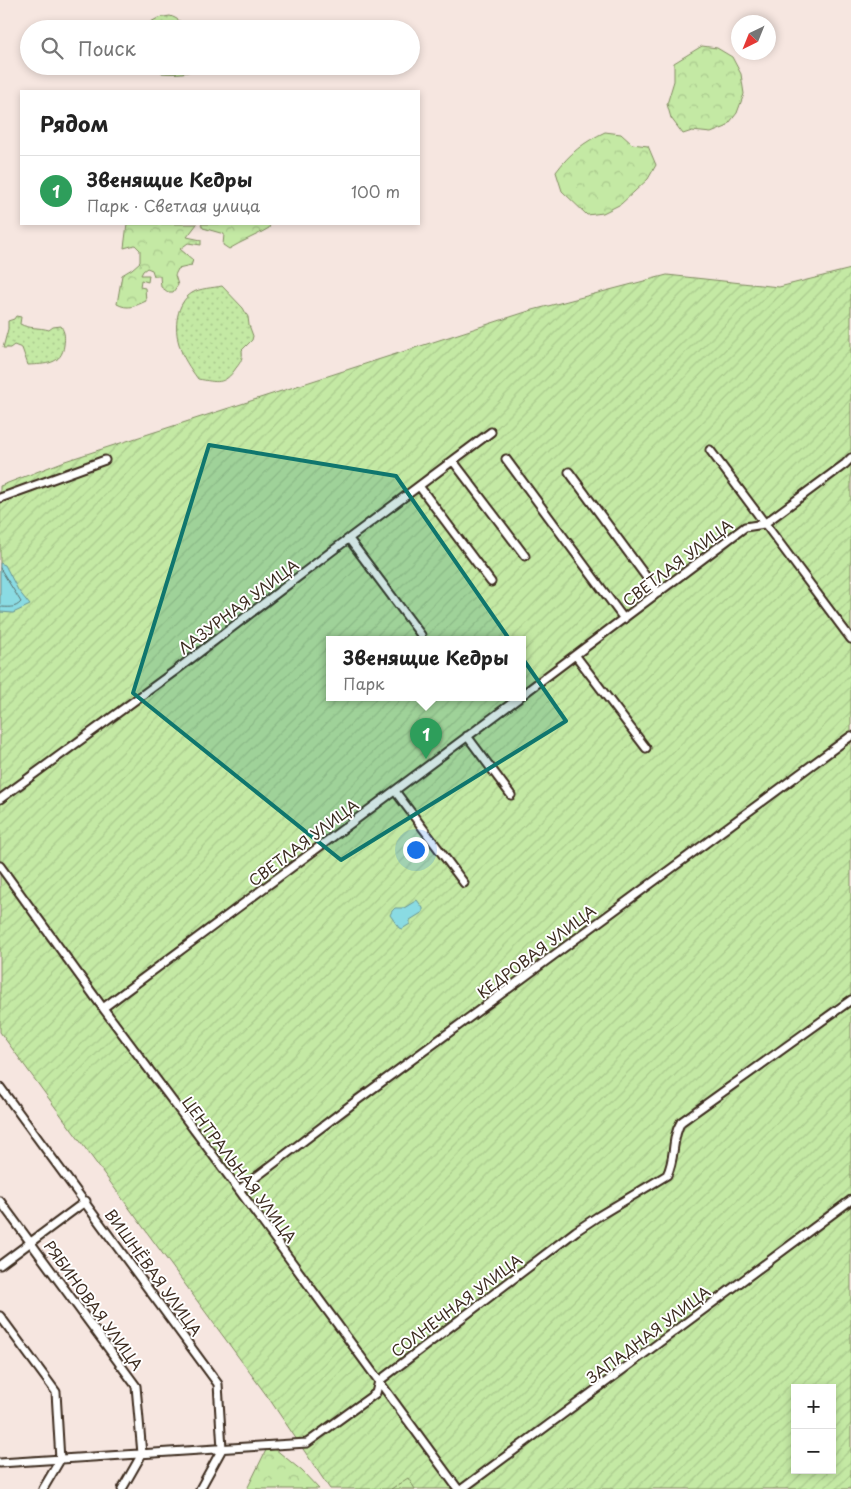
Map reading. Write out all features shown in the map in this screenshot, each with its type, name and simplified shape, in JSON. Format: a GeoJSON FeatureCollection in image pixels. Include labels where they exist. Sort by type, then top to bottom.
{"type":"FeatureCollection","features":[{"type":"Feature","properties":{"kind":"street","name":"ЛАЗУРНАЯ УЛИЦА"},"geometry":{"type":"LineString","coordinates":[[0,799],[175,671],[491,432]]}},
{"type":"Feature","properties":{"kind":"street"},"geometry":{"type":"LineString","coordinates":[[710,450],[851,639]]}},
{"type":"Feature","properties":{"kind":"street","name":"СВЕТЛАЯ УЛИЦА"},"geometry":{"type":"LineString","coordinates":[[526,692],[745,527],[764,524],[851,458]]}},
{"type":"Feature","properties":{"kind":"street"},"geometry":{"type":"LineString","coordinates":[[506,459],[624,619]]}},
{"type":"Feature","properties":{"kind":"street"},"geometry":{"type":"LineString","coordinates":[[0,498],[105,460]]}},
{"type":"Feature","properties":{"kind":"street"},"geometry":{"type":"LineString","coordinates":[[453,461],[524,556]]}},
{"type":"Feature","properties":{"kind":"street"},"geometry":{"type":"LineString","coordinates":[[569,472],[658,593]]}},
{"type":"Feature","properties":{"kind":"street"},"geometry":{"type":"LineString","coordinates":[[419,486],[491,582]]}},
{"type":"Feature","properties":{"kind":"street"},"geometry":{"type":"LineString","coordinates":[[349,538],[421,635]]}},
{"type":"Feature","properties":{"kind":"street"},"geometry":{"type":"LineString","coordinates":[[576,656],[646,748]]}},
{"type":"Feature","properties":{"kind":"street","name":"СВЕТЛАЯ УЛИЦА"},"geometry":{"type":"LineString","coordinates":[[103,1008],[515,701]]}},
{"type":"Feature","properties":{"kind":"street"},"geometry":{"type":"LineString","coordinates":[[467,736],[511,795]]}},
{"type":"Feature","properties":{"kind":"street","name":"КЕДРОВАЯ УЛИЦА"},"geometry":{"type":"LineString","coordinates":[[239,1190],[358,1099],[851,736]]}},
{"type":"Feature","properties":{"kind":"street"},"geometry":{"type":"LineString","coordinates":[[395,790],[464,883]]}},
{"type":"Feature","properties":{"kind":"street","name":"ЦЕНТРАЛЬНАЯ УЛИЦА"},"geometry":{"type":"LineString","coordinates":[[0,866],[460,1489]]}},
{"type":"Feature","properties":{"kind":"street","name":"СОЛНЕЧНАЯ УЛИЦА"},"geometry":{"type":"LineString","coordinates":[[0,1464],[307,1443],[376,1393],[379,1381],[576,1231],[667,1175],[671,1168],[676,1129],[681,1122],[851,1000]]}},
{"type":"Feature","properties":{"kind":"street","name":"ВИШНЁВАЯ УЛИЦА"},"geometry":{"type":"LineString","coordinates":[[0,1086],[218,1384],[222,1449]]}},
{"type":"Feature","properties":{"kind":"street","name":"ЗАПАДНАЯ УЛИЦА"},"geometry":{"type":"LineString","coordinates":[[460,1489],[851,1200]]}},
{"type":"Feature","properties":{"kind":"street","name":"РЯБИНОВАЯ УЛИЦА"},"geometry":{"type":"LineString","coordinates":[[0,1202],[136,1386],[142,1454]]}},
{"type":"Feature","properties":{"kind":"street"},"geometry":{"type":"LineString","coordinates":[[0,1265],[86,1202]]}},
{"type":"Feature","properties":{"kind":"street"},"geometry":{"type":"LineString","coordinates":[[0,1316],[56,1392],[60,1460],[43,1489]]}},
{"type":"Feature","properties":{"kind":"street"},"geometry":{"type":"LineString","coordinates":[[200,1489],[222,1449]]}},
{"type":"Feature","properties":{"kind":"street"},"geometry":{"type":"LineString","coordinates":[[122,1489],[142,1454]]}},
{"type":"Feature","properties":{"kind":"highlighted area"},"geometry":{"type":"Polygon","coordinates":[[[209,445],[396,476],[566,721],[341,860],[133,693],[209,445]]]}},
{"type":"Feature","properties":{"kind":"green space"},"geometry":{"type":"Polygon","coordinates":[[[170,16],[178,20],[154,20],[170,16]]]}},
{"type":"Feature","properties":{"kind":"green space"},"geometry":{"type":"Polygon","coordinates":[[[702,46],[717,48],[731,56],[731,60],[734,60],[741,74],[744,94],[737,113],[726,127],[711,133],[692,131],[683,134],[671,118],[667,104],[674,81],[674,63],[702,46]]]}},
{"type":"Feature","properties":{"kind":"green space"},"geometry":{"type":"Polygon","coordinates":[[[605,132],[621,134],[632,144],[648,146],[656,165],[648,179],[621,204],[603,213],[587,215],[562,191],[556,172],[578,149],[605,132]]]}},
{"type":"Feature","properties":{"kind":"green space"},"geometry":{"type":"Polygon","coordinates":[[[127,225],[196,225],[187,237],[201,240],[201,245],[188,243],[180,249],[193,260],[191,266],[178,269],[175,275],[178,285],[173,292],[168,292],[161,287],[160,276],[154,276],[152,270],[147,268],[141,275],[149,275],[148,282],[141,280],[140,287],[145,288],[146,301],[128,307],[117,304],[122,275],[140,262],[140,250],[135,245],[124,248],[127,225]]]}},
{"type":"Feature","properties":{"kind":"green space"},"geometry":{"type":"Polygon","coordinates":[[[202,225],[270,225],[269,228],[229,249],[223,245],[224,234],[203,228],[202,225]]]}},
{"type":"Feature","properties":{"kind":"green space"},"geometry":{"type":"Polygon","coordinates":[[[851,269],[851,1489],[330,1489],[270,1400],[0,1032],[0,486],[65,461],[529,311],[667,275],[779,287],[851,269]]]}},
{"type":"Feature","properties":{"kind":"green space"},"geometry":{"type":"Polygon","coordinates":[[[222,286],[243,308],[248,317],[253,336],[252,340],[242,350],[240,362],[232,374],[224,380],[215,382],[198,379],[187,362],[177,338],[177,323],[180,309],[187,297],[195,291],[222,286]]]}},
{"type":"Feature","properties":{"kind":"green space"},"geometry":{"type":"Polygon","coordinates":[[[16,316],[21,317],[20,324],[27,327],[49,330],[53,327],[61,326],[65,340],[63,352],[56,360],[28,365],[22,348],[14,345],[10,348],[3,348],[8,321],[16,316]]]}},
{"type":"Feature","properties":{"kind":"green space"},"geometry":{"type":"Polygon","coordinates":[[[269,1444],[302,1471],[319,1489],[247,1489],[269,1444]]]}},
{"type":"Feature","properties":{"kind":"green space"},"geometry":{"type":"Polygon","coordinates":[[[408,1478],[415,1489],[391,1489],[408,1478]]]}},
{"type":"Feature","properties":{"kind":"water"},"geometry":{"type":"Polygon","coordinates":[[[0,563],[5,565],[18,590],[30,605],[13,613],[0,612],[0,563]]]}},
{"type":"Feature","properties":{"kind":"water"},"geometry":{"type":"Polygon","coordinates":[[[417,900],[423,908],[423,912],[410,920],[410,924],[402,929],[399,928],[390,915],[392,911],[395,908],[404,908],[417,900]]]}},
{"type":"Feature","properties":{"kind":"place","name":"Звенящие Кедры"},"geometry":{"type":"Point","coordinates":[426,759]}}]}
